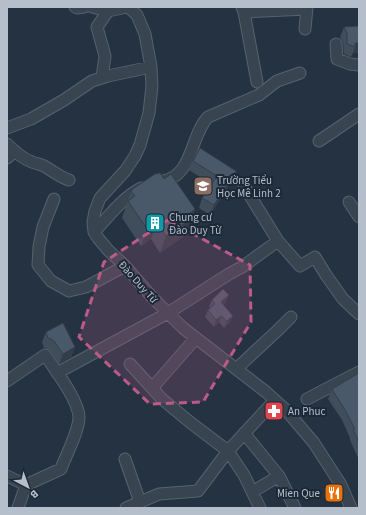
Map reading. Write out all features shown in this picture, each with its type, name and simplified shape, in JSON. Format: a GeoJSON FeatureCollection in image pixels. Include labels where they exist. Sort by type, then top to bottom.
{"type":"FeatureCollection","features":[{"type":"Feature","properties":{"kind":"street"},"geometry":{"type":"LineString","coordinates":[[75,7],[84,7]]}},
{"type":"Feature","properties":{"kind":"street"},"geometry":{"type":"LineString","coordinates":[[92,7],[108,12],[128,7],[137,15],[145,34],[152,86],[149,113],[140,145],[125,171],[100,198],[93,222],[94,232]]}},
{"type":"Feature","properties":{"kind":"street"},"geometry":{"type":"LineString","coordinates":[[257,82],[243,9],[307,8],[305,29]]}},
{"type":"Feature","properties":{"kind":"street"},"geometry":{"type":"LineString","coordinates":[[102,78],[105,56],[97,27],[108,12]]}},
{"type":"Feature","properties":{"kind":"street"},"geometry":{"type":"LineString","coordinates":[[336,44],[338,59],[350,64],[359,65]]}},
{"type":"Feature","properties":{"kind":"street"},"geometry":{"type":"LineString","coordinates":[[7,128],[31,119],[92,82],[102,78],[150,67]]}},
{"type":"Feature","properties":{"kind":"street"},"geometry":{"type":"LineString","coordinates":[[94,232],[123,200],[134,192],[146,185],[167,181],[179,173],[189,158],[202,123],[208,117],[259,95],[277,81],[300,73]]}},
{"type":"Feature","properties":{"kind":"street"},"geometry":{"type":"LineString","coordinates":[[319,141],[359,114]]}},
{"type":"Feature","properties":{"kind":"street"},"geometry":{"type":"LineString","coordinates":[[10,151],[27,160],[43,165],[61,177],[69,180]]}},
{"type":"Feature","properties":{"kind":"street"},"geometry":{"type":"LineString","coordinates":[[244,186],[278,241],[300,266],[315,257],[343,298],[359,314]]}},
{"type":"Feature","properties":{"kind":"street"},"geometry":{"type":"LineString","coordinates":[[54,199],[43,227],[39,247],[38,264],[51,281],[69,291],[86,287],[125,266]]}},
{"type":"Feature","properties":{"kind":"street"},"geometry":{"type":"LineString","coordinates":[[349,202],[359,217]]}},
{"type":"Feature","properties":{"kind":"street","name":"Đào Duy Từ"},"geometry":{"type":"LineString","coordinates":[[94,232],[108,250],[183,328],[266,392],[286,410],[314,443],[341,485],[351,508]]}},
{"type":"Feature","properties":{"kind":"street"},"geometry":{"type":"LineString","coordinates":[[57,373],[168,313],[242,267],[278,241]]}},
{"type":"Feature","properties":{"kind":"street"},"geometry":{"type":"LineString","coordinates":[[236,369],[291,317]]}},
{"type":"Feature","properties":{"kind":"street"},"geometry":{"type":"LineString","coordinates":[[152,388],[196,338]]}},
{"type":"Feature","properties":{"kind":"street"},"geometry":{"type":"LineString","coordinates":[[7,381],[45,355],[74,398],[79,416],[77,430],[61,469],[26,485],[18,508]]}},
{"type":"Feature","properties":{"kind":"street"},"geometry":{"type":"LineString","coordinates":[[130,364],[152,388],[191,423],[228,451],[244,475],[260,508]]}},
{"type":"Feature","properties":{"kind":"street"},"geometry":{"type":"LineString","coordinates":[[307,399],[359,372]]}},
{"type":"Feature","properties":{"kind":"street"},"geometry":{"type":"LineString","coordinates":[[126,508],[159,494],[198,491],[228,451],[275,400]]}},
{"type":"Feature","properties":{"kind":"street"},"geometry":{"type":"LineString","coordinates":[[244,433],[279,476],[296,508]]}},
{"type":"Feature","properties":{"kind":"street"},"geometry":{"type":"LineString","coordinates":[[125,459],[140,502]]}},
{"type":"Feature","properties":{"kind":"street"},"geometry":{"type":"LineString","coordinates":[[7,476],[26,485]]}},
{"type":"Feature","properties":{"kind":"street"},"geometry":{"type":"LineString","coordinates":[[252,492],[279,476]]}},
{"type":"Feature","properties":{"kind":"highlighted area"},"geometry":{"type":"Polygon","coordinates":[[[168,220],[250,265],[251,322],[203,402],[150,404],[79,337],[104,262],[168,220]]]}},
{"type":"Feature","properties":{"kind":"building"},"geometry":{"type":"Polygon","coordinates":[[[359,26],[359,43],[355,43],[355,47],[347,44],[347,33],[344,27],[359,26]]]}},
{"type":"Feature","properties":{"kind":"building"},"geometry":{"type":"Polygon","coordinates":[[[200,148],[236,171],[214,205],[202,198],[217,176],[193,161],[200,148]]]}},
{"type":"Feature","properties":{"kind":"building"},"geometry":{"type":"Polygon","coordinates":[[[160,173],[164,179],[171,174],[195,209],[189,214],[192,218],[166,236],[157,222],[147,229],[128,201],[135,196],[131,191],[134,188],[155,174],[160,173]]]}},
{"type":"Feature","properties":{"kind":"building"},"geometry":{"type":"Polygon","coordinates":[[[223,289],[229,295],[221,302],[233,316],[227,321],[221,316],[216,320],[208,310],[215,304],[212,300],[223,289]]]}},
{"type":"Feature","properties":{"kind":"building"},"geometry":{"type":"Polygon","coordinates":[[[63,323],[75,347],[63,354],[54,341],[48,338],[46,332],[63,323]]]}},
{"type":"Feature","properties":{"kind":"building"},"geometry":{"type":"Polygon","coordinates":[[[359,373],[359,442],[353,430],[355,429],[332,389],[359,373]]]}},
{"type":"Feature","properties":{"kind":"place","name":"Trường Tiểu Học Mê Linh 2"},"geometry":{"type":"Point","coordinates":[203,186]}},
{"type":"Feature","properties":{"kind":"place","name":"Chung cư Đào Duy Từ"},"geometry":{"type":"Point","coordinates":[155,223]}},
{"type":"Feature","properties":{"kind":"place","name":"An Phuc"},"geometry":{"type":"Point","coordinates":[274,411]}},
{"type":"Feature","properties":{"kind":"place","name":"Mien Que"},"geometry":{"type":"Point","coordinates":[334,493]}}]}
